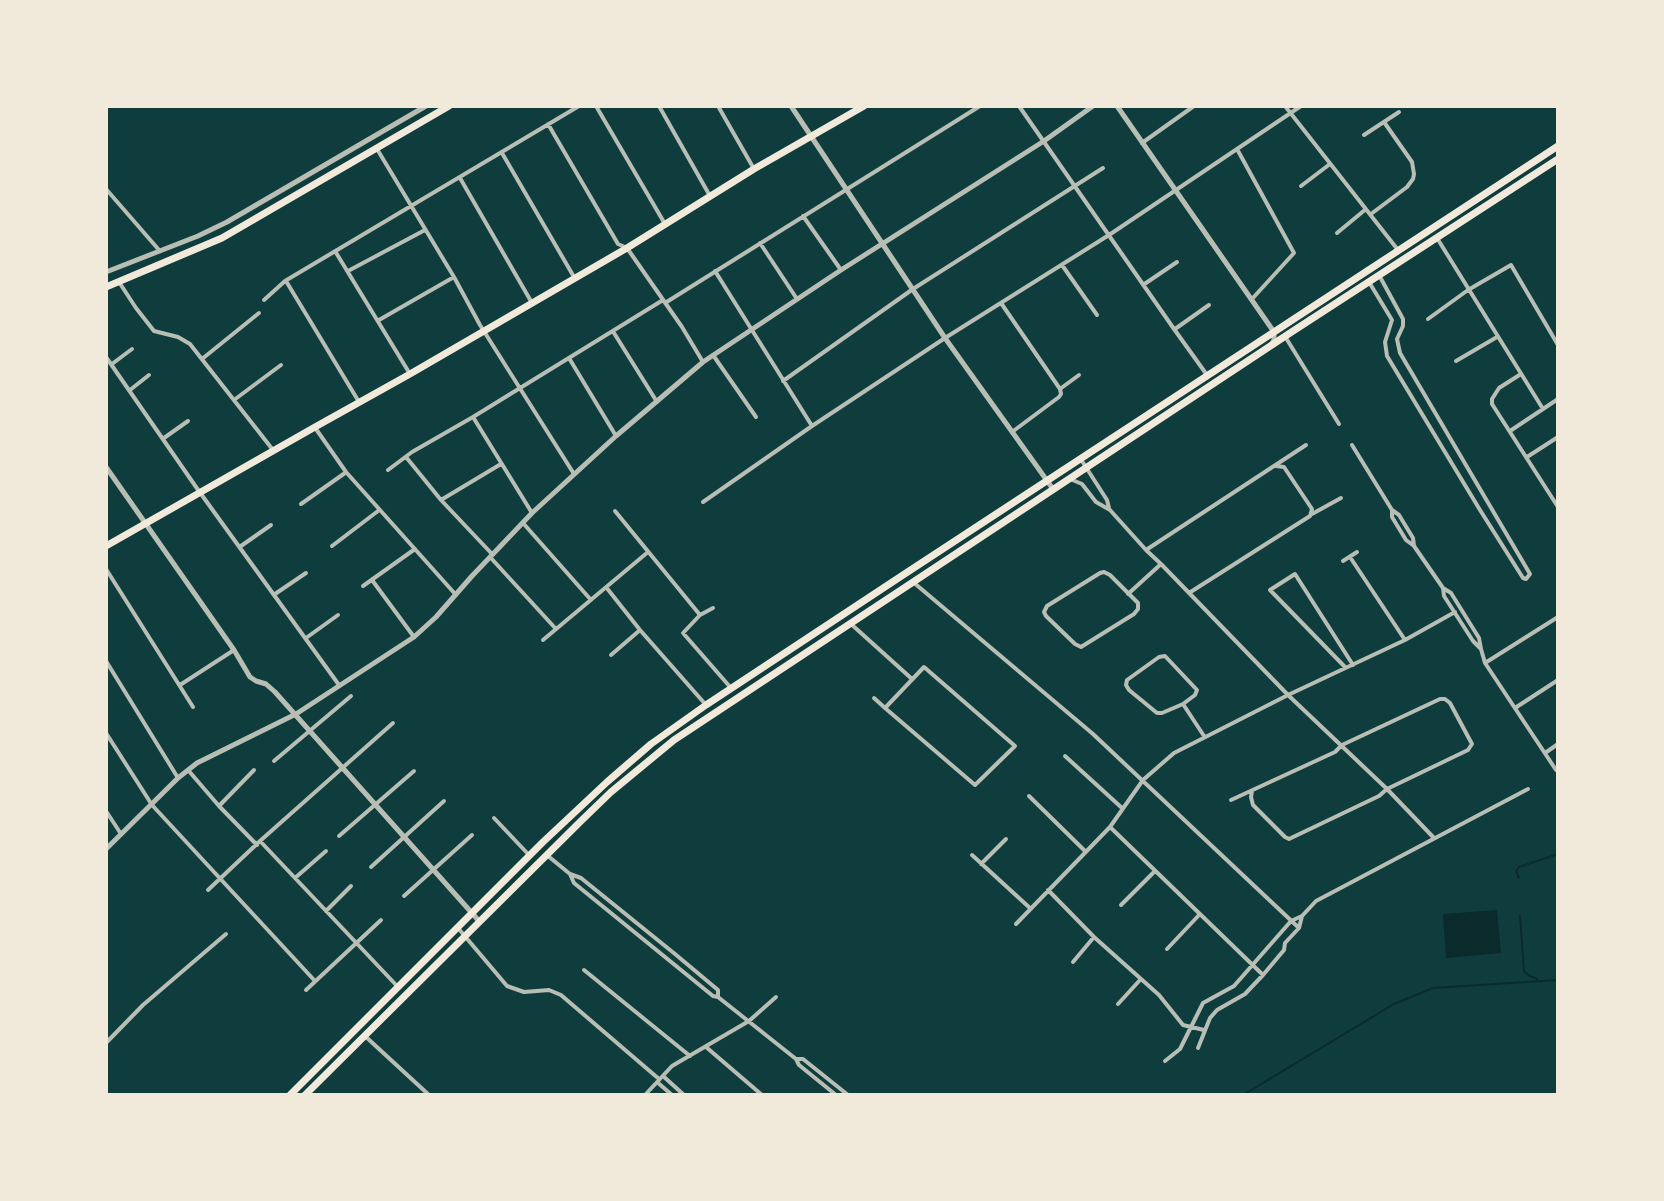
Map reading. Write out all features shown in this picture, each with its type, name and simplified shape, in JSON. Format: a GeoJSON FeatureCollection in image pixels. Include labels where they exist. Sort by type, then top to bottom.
{"type":"FeatureCollection","features":[{"type":"Feature","properties":{"kind":"main road"},"geometry":{"type":"LineString","coordinates":[[106,287],[222,238],[449,106]]}},
{"type":"Feature","properties":{"kind":"main road"},"geometry":{"type":"LineString","coordinates":[[106,546],[410,374],[864,106]]}},
{"type":"Feature","properties":{"kind":"main road"},"geometry":{"type":"LineString","coordinates":[[290,1095],[529,855],[651,744],[1080,458],[1558,146]]}},
{"type":"Feature","properties":{"kind":"main road"},"geometry":{"type":"LineString","coordinates":[[305,1095],[611,792],[674,740],[1558,159]]}},
{"type":"Feature","properties":{"kind":"street"},"geometry":{"type":"LineString","coordinates":[[106,272],[227,222],[426,106]]}},
{"type":"Feature","properties":{"kind":"street"},"geometry":{"type":"LineString","coordinates":[[264,300],[285,281],[579,106]]}},
{"type":"Feature","properties":{"kind":"street"},"geometry":{"type":"LineString","coordinates":[[596,106],[665,224]]}},
{"type":"Feature","properties":{"kind":"street"},"geometry":{"type":"LineString","coordinates":[[659,106],[710,196]]}},
{"type":"Feature","properties":{"kind":"street"},"geometry":{"type":"LineString","coordinates":[[718,106],[754,169]]}},
{"type":"Feature","properties":{"kind":"street"},"geometry":{"type":"LineString","coordinates":[[791,106],[945,338],[1053,489]]}},
{"type":"Feature","properties":{"kind":"street"},"geometry":{"type":"LineString","coordinates":[[388,470],[980,106]]}},
{"type":"Feature","properties":{"kind":"street"},"geometry":{"type":"LineString","coordinates":[[1019,106],[1207,375]]}},
{"type":"Feature","properties":{"kind":"street"},"geometry":{"type":"LineString","coordinates":[[106,849],[188,769],[296,714],[414,637],[532,513],[703,362],[1093,106]]}},
{"type":"Feature","properties":{"kind":"street"},"geometry":{"type":"LineString","coordinates":[[1117,106],[1274,332],[1274,340],[1268,348]]}},
{"type":"Feature","properties":{"kind":"street"},"geometry":{"type":"LineString","coordinates":[[1142,143],[1194,106]]}},
{"type":"Feature","properties":{"kind":"street"},"geometry":{"type":"LineString","coordinates":[[1285,106],[1398,250]]}},
{"type":"Feature","properties":{"kind":"street"},"geometry":{"type":"LineString","coordinates":[[703,502],[812,426],[1109,235],[1301,106]]}},
{"type":"Feature","properties":{"kind":"street"},"geometry":{"type":"LineString","coordinates":[[1364,135],[1399,112]]}},
{"type":"Feature","properties":{"kind":"street"},"geometry":{"type":"LineString","coordinates":[[1370,215],[1407,187],[1414,174],[1412,162],[1384,122]]}},
{"type":"Feature","properties":{"kind":"street"},"geometry":{"type":"LineString","coordinates":[[548,124],[618,244],[627,248],[703,362]]}},
{"type":"Feature","properties":{"kind":"street"},"geometry":{"type":"LineString","coordinates":[[377,149],[483,331],[574,474]]}},
{"type":"Feature","properties":{"kind":"street"},"geometry":{"type":"LineString","coordinates":[[1237,149],[1294,253],[1252,299]]}},
{"type":"Feature","properties":{"kind":"street"},"geometry":{"type":"LineString","coordinates":[[502,153],[574,277]]}},
{"type":"Feature","properties":{"kind":"street"},"geometry":{"type":"LineString","coordinates":[[1301,186],[1330,164]]}},
{"type":"Feature","properties":{"kind":"street"},"geometry":{"type":"LineString","coordinates":[[783,381],[913,289],[1103,168]]}},
{"type":"Feature","properties":{"kind":"street"},"geometry":{"type":"LineString","coordinates":[[460,178],[532,303]]}},
{"type":"Feature","properties":{"kind":"street"},"geometry":{"type":"LineString","coordinates":[[106,189],[160,251]]}},
{"type":"Feature","properties":{"kind":"street"},"geometry":{"type":"LineString","coordinates":[[106,204],[116,200]]}},
{"type":"Feature","properties":{"kind":"street"},"geometry":{"type":"LineString","coordinates":[[1337,233],[1366,209]]}},
{"type":"Feature","properties":{"kind":"street"},"geometry":{"type":"LineString","coordinates":[[803,216],[841,270]]}},
{"type":"Feature","properties":{"kind":"street"},"geometry":{"type":"LineString","coordinates":[[348,271],[425,230]]}},
{"type":"Feature","properties":{"kind":"street"},"geometry":{"type":"LineString","coordinates":[[1437,238],[1543,409]]}},
{"type":"Feature","properties":{"kind":"street"},"geometry":{"type":"LineString","coordinates":[[760,243],[797,299]]}},
{"type":"Feature","properties":{"kind":"street"},"geometry":{"type":"LineString","coordinates":[[335,251],[410,374]]}},
{"type":"Feature","properties":{"kind":"street"},"geometry":{"type":"LineString","coordinates":[[1143,285],[1177,262]]}},
{"type":"Feature","properties":{"kind":"street"},"geometry":{"type":"LineString","coordinates":[[1062,265],[1097,315]]}},
{"type":"Feature","properties":{"kind":"street"},"geometry":{"type":"LineString","coordinates":[[1428,319],[1468,290],[1511,265],[1558,345]]}},
{"type":"Feature","properties":{"kind":"street"},"geometry":{"type":"LineString","coordinates":[[715,271],[812,426]]}},
{"type":"Feature","properties":{"kind":"street"},"geometry":{"type":"LineString","coordinates":[[1369,282],[1392,320],[1385,348],[1404,384],[1526,579],[1530,574],[1400,353],[1397,339],[1403,326],[1401,312],[1379,275]]}},
{"type":"Feature","properties":{"kind":"street"},"geometry":{"type":"LineString","coordinates":[[378,320],[454,277]]}},
{"type":"Feature","properties":{"kind":"street"},"geometry":{"type":"LineString","coordinates":[[285,281],[359,402]]}},
{"type":"Feature","properties":{"kind":"street"},"geometry":{"type":"LineString","coordinates":[[119,282],[154,331],[178,337],[190,344],[273,450]]}},
{"type":"Feature","properties":{"kind":"street"},"geometry":{"type":"LineString","coordinates":[[1001,303],[1061,394],[1012,432]]}},
{"type":"Feature","properties":{"kind":"street"},"geometry":{"type":"LineString","coordinates":[[1174,329],[1209,305]]}},
{"type":"Feature","properties":{"kind":"street"},"geometry":{"type":"LineString","coordinates":[[202,359],[259,313]]}},
{"type":"Feature","properties":{"kind":"street"},"geometry":{"type":"LineString","coordinates":[[613,332],[657,402]]}},
{"type":"Feature","properties":{"kind":"street"},"geometry":{"type":"LineString","coordinates":[[1285,336],[1339,424]]}},
{"type":"Feature","properties":{"kind":"street"},"geometry":{"type":"LineString","coordinates":[[1456,361],[1497,337]]}},
{"type":"Feature","properties":{"kind":"street"},"geometry":{"type":"LineString","coordinates":[[112,364],[132,349]]}},
{"type":"Feature","properties":{"kind":"street"},"geometry":{"type":"LineString","coordinates":[[713,355],[756,417]]}},
{"type":"Feature","properties":{"kind":"street"},"geometry":{"type":"LineString","coordinates":[[106,357],[339,685]]}},
{"type":"Feature","properties":{"kind":"street"},"geometry":{"type":"LineString","coordinates":[[569,358],[616,436]]}},
{"type":"Feature","properties":{"kind":"street"},"geometry":{"type":"LineString","coordinates":[[234,400],[281,365]]}},
{"type":"Feature","properties":{"kind":"street"},"geometry":{"type":"LineString","coordinates":[[1521,374],[1499,388],[1492,404],[1556,498],[1558,507]]}},
{"type":"Feature","properties":{"kind":"street"},"geometry":{"type":"LineString","coordinates":[[130,390],[149,375]]}},
{"type":"Feature","properties":{"kind":"street"},"geometry":{"type":"LineString","coordinates":[[1060,389],[1079,375]]}},
{"type":"Feature","properties":{"kind":"street"},"geometry":{"type":"LineString","coordinates":[[1404,384],[1415,378]]}},
{"type":"Feature","properties":{"kind":"street"},"geometry":{"type":"LineString","coordinates":[[1510,431],[1558,399]]}},
{"type":"Feature","properties":{"kind":"street"},"geometry":{"type":"LineString","coordinates":[[473,417],[532,513]]}},
{"type":"Feature","properties":{"kind":"street"},"geometry":{"type":"LineString","coordinates":[[163,438],[188,421]]}},
{"type":"Feature","properties":{"kind":"street"},"geometry":{"type":"LineString","coordinates":[[315,427],[378,511],[456,595]]}},
{"type":"Feature","properties":{"kind":"street"},"geometry":{"type":"LineString","coordinates":[[1527,457],[1558,437]]}},
{"type":"Feature","properties":{"kind":"street"},"geometry":{"type":"LineString","coordinates":[[1146,550],[1306,445]]}},
{"type":"Feature","properties":{"kind":"street"},"geometry":{"type":"LineString","coordinates":[[1352,445],[1392,510],[1392,517],[1406,540],[1414,546],[1443,588],[1451,593],[1479,638],[1485,663],[1556,770]]}},
{"type":"Feature","properties":{"kind":"street"},"geometry":{"type":"LineString","coordinates":[[1444,451],[1454,445]]}},
{"type":"Feature","properties":{"kind":"street"},"geometry":{"type":"LineString","coordinates":[[405,457],[556,629]]}},
{"type":"Feature","properties":{"kind":"street"},"geometry":{"type":"LineString","coordinates":[[1080,458],[1110,510]]}},
{"type":"Feature","properties":{"kind":"street"},"geometry":{"type":"LineString","coordinates":[[441,500],[501,464]]}},
{"type":"Feature","properties":{"kind":"street"},"geometry":{"type":"LineString","coordinates":[[1276,466],[1284,467],[1312,509],[1310,516]]}},
{"type":"Feature","properties":{"kind":"street"},"geometry":{"type":"LineString","coordinates":[[107,470],[250,677],[266,684],[312,731],[479,921]]}},
{"type":"Feature","properties":{"kind":"street"},"geometry":{"type":"LineString","coordinates":[[301,504],[346,472]]}},
{"type":"Feature","properties":{"kind":"street"},"geometry":{"type":"LineString","coordinates":[[1070,479],[1082,484],[1096,502],[1110,510],[1288,695],[1434,838]]}},
{"type":"Feature","properties":{"kind":"street"},"geometry":{"type":"LineString","coordinates":[[1189,593],[1341,498]]}},
{"type":"Feature","properties":{"kind":"street"},"geometry":{"type":"LineString","coordinates":[[1480,510],[1489,505]]}},
{"type":"Feature","properties":{"kind":"street"},"geometry":{"type":"LineString","coordinates":[[332,546],[378,511]]}},
{"type":"Feature","properties":{"kind":"street"},"geometry":{"type":"LineString","coordinates":[[615,511],[700,615]]}},
{"type":"Feature","properties":{"kind":"street"},"geometry":{"type":"LineString","coordinates":[[523,523],[591,600]]}},
{"type":"Feature","properties":{"kind":"street"},"geometry":{"type":"LineString","coordinates":[[240,547],[271,525]]}},
{"type":"Feature","properties":{"kind":"street"},"geometry":{"type":"LineString","coordinates":[[363,586],[415,549]]}},
{"type":"Feature","properties":{"kind":"street"},"geometry":{"type":"LineString","coordinates":[[543,640],[648,552]]}},
{"type":"Feature","properties":{"kind":"street"},"geometry":{"type":"LineString","coordinates":[[1343,561],[1357,552]]}},
{"type":"Feature","properties":{"kind":"street"},"geometry":{"type":"LineString","coordinates":[[1350,557],[1405,640]]}},
{"type":"Feature","properties":{"kind":"street"},"geometry":{"type":"LineString","coordinates":[[1128,594],[1161,564]]}},
{"type":"Feature","properties":{"kind":"street"},"geometry":{"type":"LineString","coordinates":[[106,569],[193,707]]}},
{"type":"Feature","properties":{"kind":"street"},"geometry":{"type":"LineString","coordinates":[[1104,572],[1128,594],[1138,603],[1134,614],[1086,646],[1075,644],[1044,612],[1047,606],[1104,572]]}},
{"type":"Feature","properties":{"kind":"street"},"geometry":{"type":"LineString","coordinates":[[274,594],[306,573]]}},
{"type":"Feature","properties":{"kind":"street"},"geometry":{"type":"LineString","coordinates":[[1346,668],[1270,590],[1295,574],[1353,665]]}},
{"type":"Feature","properties":{"kind":"street"},"geometry":{"type":"LineString","coordinates":[[372,580],[414,637]]}},
{"type":"Feature","properties":{"kind":"street"},"geometry":{"type":"LineString","coordinates":[[913,582],[1093,734],[1299,928]]}},
{"type":"Feature","properties":{"kind":"street"},"geometry":{"type":"LineString","coordinates":[[606,587],[706,705]]}},
{"type":"Feature","properties":{"kind":"street"},"geometry":{"type":"LineString","coordinates":[[1443,588],[1444,596],[1481,649]]}},
{"type":"Feature","properties":{"kind":"street"},"geometry":{"type":"LineString","coordinates":[[713,608],[700,615],[683,632],[731,689]]}},
{"type":"Feature","properties":{"kind":"street"},"geometry":{"type":"LineString","coordinates":[[1016,924],[1110,827],[1143,780],[1174,753],[1405,640],[1455,612]]}},
{"type":"Feature","properties":{"kind":"street"},"geometry":{"type":"LineString","coordinates":[[306,638],[338,615]]}},
{"type":"Feature","properties":{"kind":"street"},"geometry":{"type":"LineString","coordinates":[[1485,663],[1558,617]]}},
{"type":"Feature","properties":{"kind":"street"},"geometry":{"type":"LineString","coordinates":[[851,624],[912,679]]}},
{"type":"Feature","properties":{"kind":"street"},"geometry":{"type":"LineString","coordinates":[[611,655],[640,630]]}},
{"type":"Feature","properties":{"kind":"street"},"geometry":{"type":"LineString","coordinates":[[180,685],[234,650]]}},
{"type":"Feature","properties":{"kind":"street"},"geometry":{"type":"LineString","coordinates":[[1165,656],[1197,690],[1183,704],[1157,713],[1129,690],[1127,680],[1165,656]]}},
{"type":"Feature","properties":{"kind":"street"},"geometry":{"type":"LineString","coordinates":[[106,661],[178,778]]}},
{"type":"Feature","properties":{"kind":"street"},"geometry":{"type":"LineString","coordinates":[[874,698],[885,708],[975,785],[1015,746],[924,667],[885,708]]}},
{"type":"Feature","properties":{"kind":"street"},"geometry":{"type":"LineString","coordinates":[[1515,708],[1558,680]]}},
{"type":"Feature","properties":{"kind":"street"},"geometry":{"type":"LineString","coordinates":[[274,761],[351,696]]}},
{"type":"Feature","properties":{"kind":"street"},"geometry":{"type":"LineString","coordinates":[[1231,800],[1440,699],[1450,703],[1472,744],[1468,750],[1289,839],[1253,805],[1252,791]]}},
{"type":"Feature","properties":{"kind":"street"},"geometry":{"type":"LineString","coordinates":[[1183,704],[1204,736]]}},
{"type":"Feature","properties":{"kind":"street"},"geometry":{"type":"LineString","coordinates":[[208,890],[393,723]]}},
{"type":"Feature","properties":{"kind":"street"},"geometry":{"type":"LineString","coordinates":[[106,733],[152,805],[315,981]]}},
{"type":"Feature","properties":{"kind":"street"},"geometry":{"type":"LineString","coordinates":[[1545,753],[1558,744]]}},
{"type":"Feature","properties":{"kind":"street"},"geometry":{"type":"LineString","coordinates":[[1065,756],[1122,808]]}},
{"type":"Feature","properties":{"kind":"street"},"geometry":{"type":"LineString","coordinates":[[188,769],[219,806],[295,878],[398,987]]}},
{"type":"Feature","properties":{"kind":"street"},"geometry":{"type":"LineString","coordinates":[[219,806],[254,770]]}},
{"type":"Feature","properties":{"kind":"street"},"geometry":{"type":"LineString","coordinates":[[339,836],[414,771]]}},
{"type":"Feature","properties":{"kind":"street"},"geometry":{"type":"LineString","coordinates":[[1165,1061],[1180,1049],[1203,1003],[1234,986],[1291,921],[1302,916],[1316,901],[1528,789]]}},
{"type":"Feature","properties":{"kind":"street"},"geometry":{"type":"LineString","coordinates":[[1029,796],[1085,851]]}},
{"type":"Feature","properties":{"kind":"street"},"geometry":{"type":"LineString","coordinates":[[371,867],[444,801]]}},
{"type":"Feature","properties":{"kind":"street"},"geometry":{"type":"LineString","coordinates":[[106,811],[121,834]]}},
{"type":"Feature","properties":{"kind":"street"},"geometry":{"type":"LineString","coordinates":[[494,818],[529,855]]}},
{"type":"Feature","properties":{"kind":"street"},"geometry":{"type":"LineString","coordinates":[[1110,827],[1263,975]]}},
{"type":"Feature","properties":{"kind":"street"},"geometry":{"type":"LineString","coordinates":[[404,896],[472,835]]}},
{"type":"Feature","properties":{"kind":"street"},"geometry":{"type":"LineString","coordinates":[[981,864],[1006,839]]}},
{"type":"Feature","properties":{"kind":"street"},"geometry":{"type":"LineString","coordinates":[[295,878],[326,851]]}},
{"type":"Feature","properties":{"kind":"street"},"geometry":{"type":"LineString","coordinates":[[546,855],[570,874],[581,878],[675,954],[718,990],[718,997]]}},
{"type":"Feature","properties":{"kind":"street"},"geometry":{"type":"LineString","coordinates":[[972,855],[1031,909]]}},
{"type":"Feature","properties":{"kind":"street"},"geometry":{"type":"LineString","coordinates":[[1121,905],[1155,871]]}},
{"type":"Feature","properties":{"kind":"street"},"geometry":{"type":"LineString","coordinates":[[570,874],[574,883],[796,1059],[799,1065],[836,1095]]}},
{"type":"Feature","properties":{"kind":"street"},"geometry":{"type":"LineString","coordinates":[[326,911],[351,886]]}},
{"type":"Feature","properties":{"kind":"street"},"geometry":{"type":"LineString","coordinates":[[1048,890],[1094,937],[1163,998],[1183,1025],[1204,1030]]}},
{"type":"Feature","properties":{"kind":"street"},"geometry":{"type":"LineString","coordinates":[[1167,949],[1200,914]]}},
{"type":"Feature","properties":{"kind":"street"},"geometry":{"type":"LineString","coordinates":[[1198,1048],[1210,1018],[1217,1010],[1245,994],[1263,975],[1299,928],[1302,916]]}},
{"type":"Feature","properties":{"kind":"street"},"geometry":{"type":"LineString","coordinates":[[625,924],[630,917]]}},
{"type":"Feature","properties":{"kind":"street"},"geometry":{"type":"LineString","coordinates":[[306,990],[381,920]]}},
{"type":"Feature","properties":{"kind":"street"},"geometry":{"type":"LineString","coordinates":[[457,928],[507,986],[524,992],[549,990],[561,995],[660,1079],[684,1095]]}},
{"type":"Feature","properties":{"kind":"street"},"geometry":{"type":"LineString","coordinates":[[106,1043],[143,1005],[226,934]]}},
{"type":"Feature","properties":{"kind":"street"},"geometry":{"type":"LineString","coordinates":[[1073,962],[1094,937]]}},
{"type":"Feature","properties":{"kind":"street"},"geometry":{"type":"LineString","coordinates":[[670,960],[675,954]]}},
{"type":"Feature","properties":{"kind":"street"},"geometry":{"type":"LineString","coordinates":[[584,970],[690,1056]]}},
{"type":"Feature","properties":{"kind":"street"},"geometry":{"type":"LineString","coordinates":[[1118,1004],[1140,980]]}},
{"type":"Feature","properties":{"kind":"street"},"geometry":{"type":"LineString","coordinates":[[645,1095],[672,1066],[749,1021],[776,997]]}},
{"type":"Feature","properties":{"kind":"street"},"geometry":{"type":"LineString","coordinates":[[365,1036],[429,1095]]}},
{"type":"Feature","properties":{"kind":"street"},"geometry":{"type":"LineString","coordinates":[[705,1047],[762,1095]]}},
{"type":"Feature","properties":{"kind":"street"},"geometry":{"type":"LineString","coordinates":[[796,1059],[803,1059],[847,1095]]}},
{"type":"Feature","properties":{"kind":"street"},"geometry":{"type":"LineString","coordinates":[[660,1079],[672,1095]]}},
{"type":"Feature","properties":{"kind":"water"},"geometry":{"type":"Polygon","coordinates":[[[1497,910],[1501,953],[1446,958],[1443,914],[1497,910]]]}},
{"type":"Feature","properties":{"kind":"waterway"},"geometry":{"type":"LineString","coordinates":[[1519,878],[1516,871],[1519,867],[1558,854]]}},
{"type":"Feature","properties":{"kind":"waterway"},"geometry":{"type":"LineString","coordinates":[[1520,916],[1524,971],[1537,979]]}},
{"type":"Feature","properties":{"kind":"waterway"},"geometry":{"type":"LineString","coordinates":[[1243,1095],[1394,1004],[1433,988],[1558,980]]}}]}
